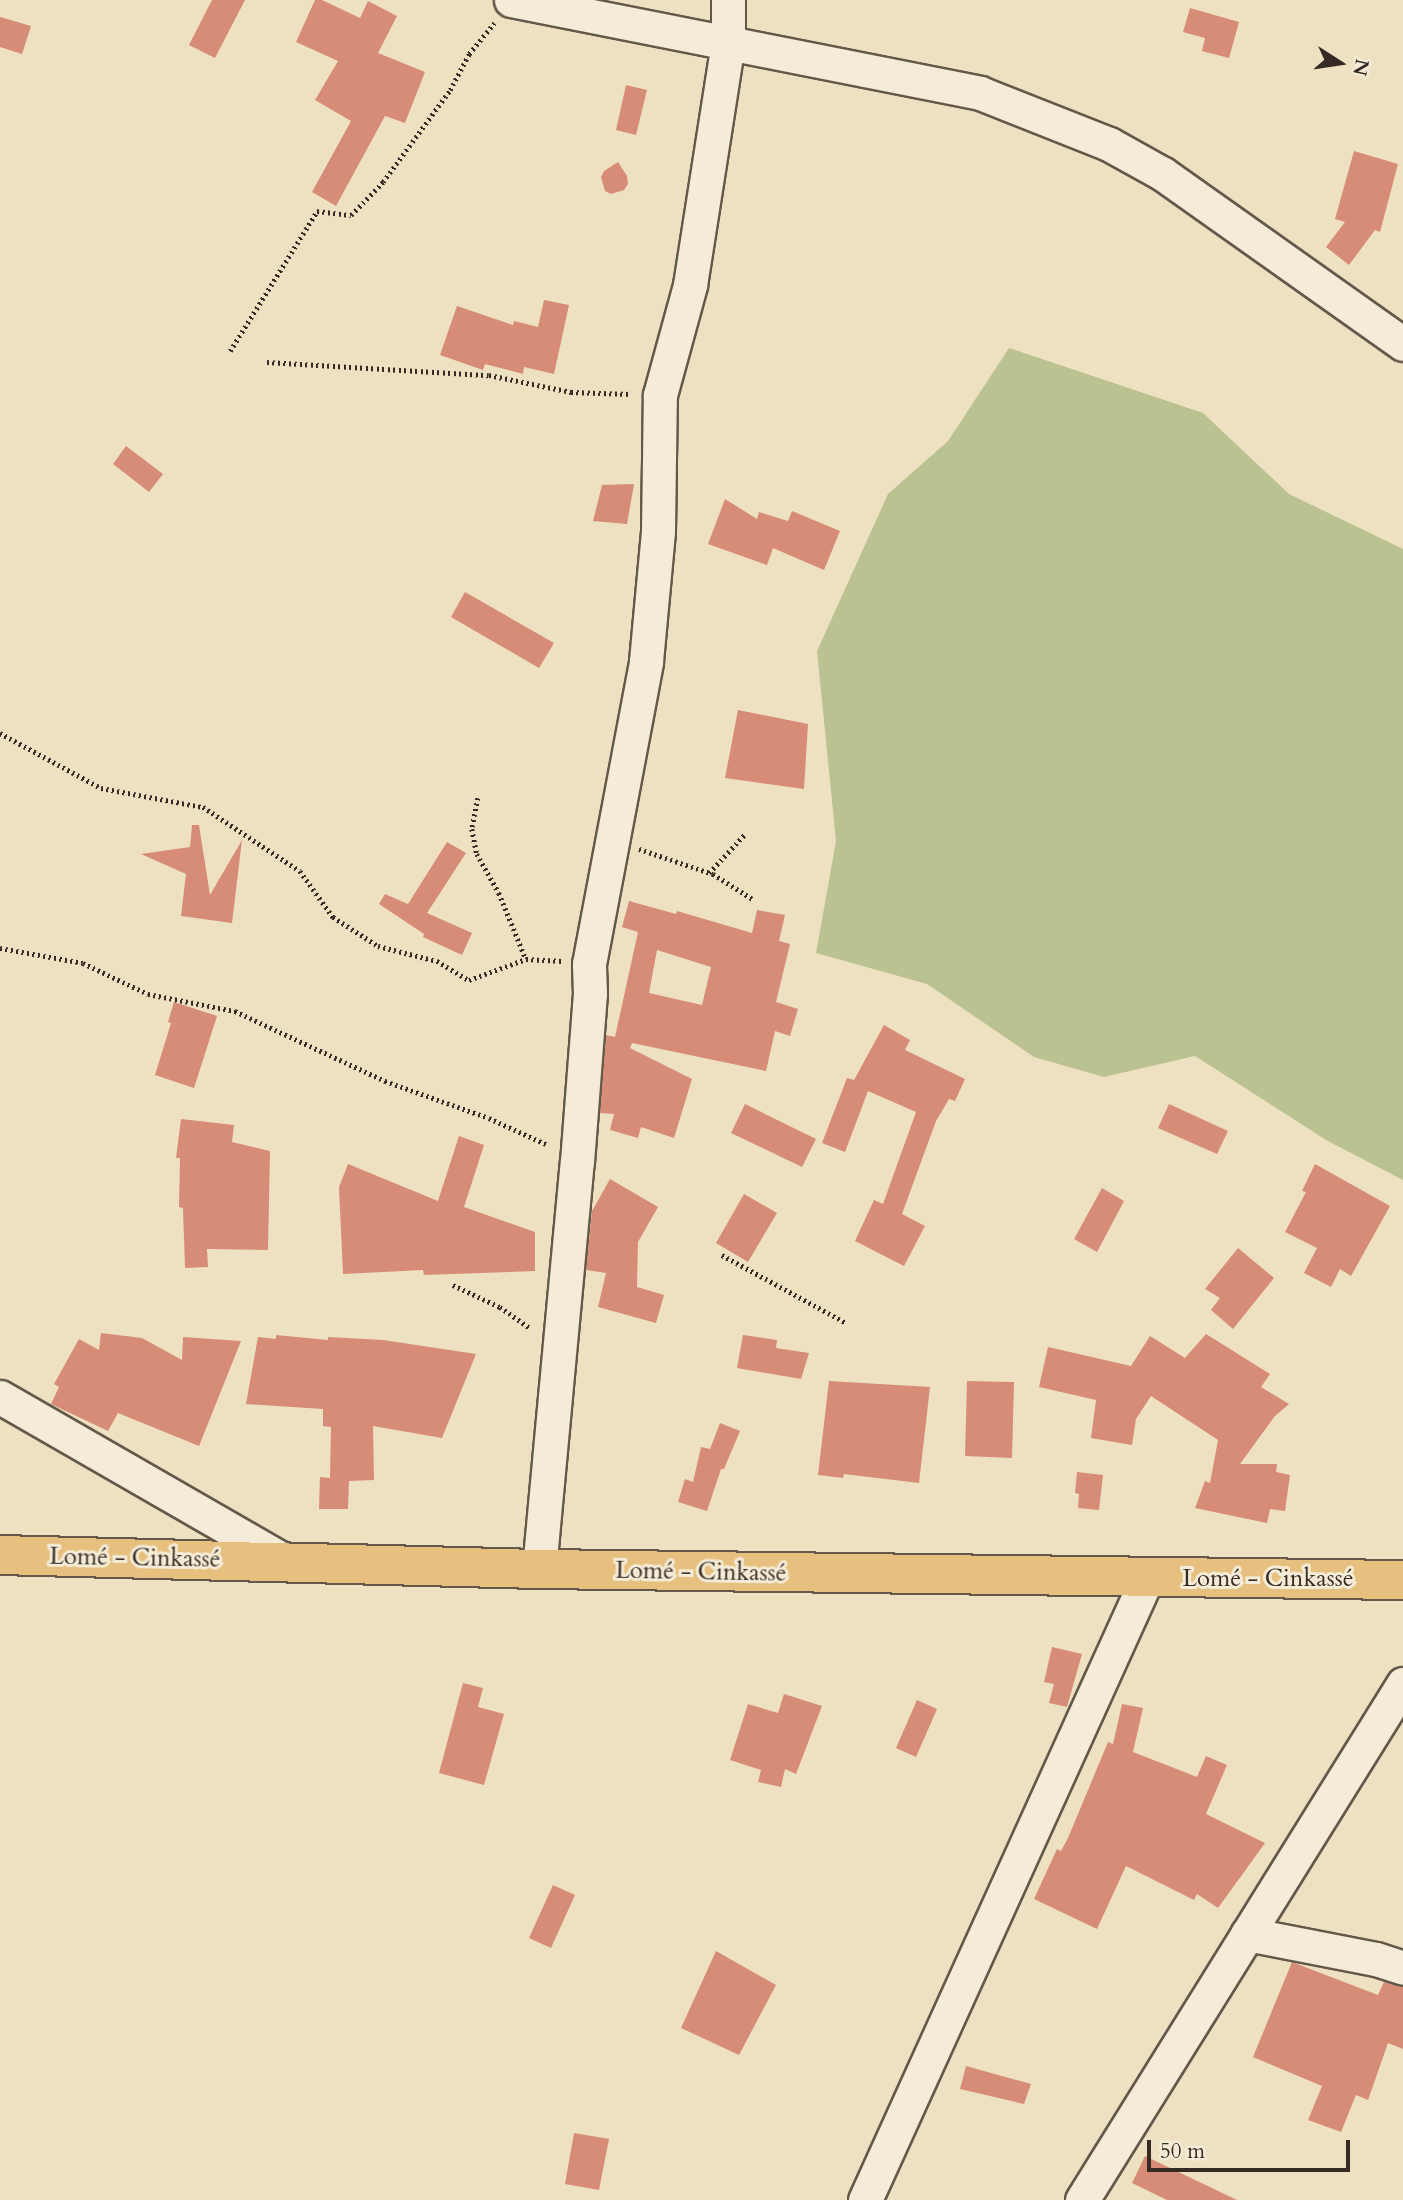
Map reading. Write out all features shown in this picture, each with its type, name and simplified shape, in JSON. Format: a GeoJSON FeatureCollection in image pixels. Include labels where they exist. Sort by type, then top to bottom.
{"type":"FeatureCollection","features":[{"type":"Feature","properties":{"kind":"highway","name":"Lomé - Cinkassé"},"geometry":{"type":"LineString","coordinates":[[0,1555],[539,1569],[1403,1580]]}},
{"type":"Feature","properties":{"kind":"street"},"geometry":{"type":"LineString","coordinates":[[512,0],[980,93],[1109,144],[1163,174],[1403,344]]}},
{"type":"Feature","properties":{"kind":"street"},"geometry":{"type":"LineString","coordinates":[[539,1569],[577,1163],[590,994],[589,964],[646,660],[657,531],[660,395],[690,285],[729,41],[727,0]]}},
{"type":"Feature","properties":{"kind":"street"},"geometry":{"type":"LineString","coordinates":[[0,1397],[287,1562]]}},
{"type":"Feature","properties":{"kind":"street"},"geometry":{"type":"LineString","coordinates":[[864,2200],[1147,1578]]}},
{"type":"Feature","properties":{"kind":"street"},"geometry":{"type":"LineString","coordinates":[[1090,2196],[1247,1934],[1403,1684]]}},
{"type":"Feature","properties":{"kind":"street"},"geometry":{"type":"LineString","coordinates":[[1247,1934],[1376,1959],[1403,1968]]}},
{"type":"Feature","properties":{"kind":"path"},"geometry":{"type":"LineString","coordinates":[[230,351],[293,254],[317,211],[351,215],[383,182],[415,142],[469,54],[512,0]]}},
{"type":"Feature","properties":{"kind":"path"},"geometry":{"type":"LineString","coordinates":[[267,362],[489,375],[571,391],[660,395]]}},
{"type":"Feature","properties":{"kind":"path"},"geometry":{"type":"LineString","coordinates":[[0,733],[101,788],[204,807],[300,871],[333,917],[378,946],[437,961],[469,980],[526,959],[589,964]]}},
{"type":"Feature","properties":{"kind":"path"},"geometry":{"type":"LineString","coordinates":[[478,798],[472,829],[477,854],[499,893],[526,959]]}},
{"type":"Feature","properties":{"kind":"path"},"geometry":{"type":"LineString","coordinates":[[709,873],[746,833]]}},
{"type":"Feature","properties":{"kind":"path"},"geometry":{"type":"LineString","coordinates":[[612,838],[670,862],[709,873],[754,900]]}},
{"type":"Feature","properties":{"kind":"path"},"geometry":{"type":"LineString","coordinates":[[0,948],[83,963],[148,993],[235,1011],[384,1082],[489,1118],[544,1143],[577,1163]]}},
{"type":"Feature","properties":{"kind":"path"},"geometry":{"type":"LineString","coordinates":[[722,1255],[846,1323]]}},
{"type":"Feature","properties":{"kind":"path"},"geometry":{"type":"LineString","coordinates":[[453,1285],[500,1307],[558,1348]]}},
{"type":"Feature","properties":{"kind":"green space"},"geometry":{"type":"Polygon","coordinates":[[[1009,348],[1203,413],[1289,494],[1403,549],[1403,1180],[1326,1140],[1195,1056],[1104,1077],[1034,1057],[927,984],[816,953],[836,841],[817,651],[888,494],[948,441],[1009,348]]]}},
{"type":"Feature","properties":{"kind":"building"},"geometry":{"type":"Polygon","coordinates":[[[212,0],[245,0],[215,58],[189,45],[212,0]]]}},
{"type":"Feature","properties":{"kind":"building"},"geometry":{"type":"Polygon","coordinates":[[[315,0],[322,0],[360,18],[368,1],[397,16],[378,53],[425,72],[405,123],[385,116],[336,206],[312,192],[351,121],[315,100],[338,61],[296,42],[315,0]]]}},
{"type":"Feature","properties":{"kind":"building"},"geometry":{"type":"Polygon","coordinates":[[[1190,8],[1239,22],[1229,58],[1202,51],[1205,38],[1183,32],[1190,8]]]}},
{"type":"Feature","properties":{"kind":"building"},"geometry":{"type":"Polygon","coordinates":[[[0,17],[31,26],[22,54],[0,47],[0,17]]]}},
{"type":"Feature","properties":{"kind":"building"},"geometry":{"type":"Polygon","coordinates":[[[626,85],[647,90],[636,135],[616,130],[626,85]]]}},
{"type":"Feature","properties":{"kind":"building"},"geometry":{"type":"Polygon","coordinates":[[[1354,151],[1398,164],[1380,232],[1375,230],[1349,265],[1326,247],[1345,222],[1335,219],[1354,151]]]}},
{"type":"Feature","properties":{"kind":"building"},"geometry":{"type":"Polygon","coordinates":[[[618,162],[627,176],[628,184],[624,190],[611,194],[605,191],[601,177],[604,171],[618,162]]]}},
{"type":"Feature","properties":{"kind":"building"},"geometry":{"type":"Polygon","coordinates":[[[544,300],[569,305],[554,374],[524,367],[523,374],[485,364],[483,370],[440,355],[457,306],[513,325],[514,321],[538,327],[544,300]]]}},
{"type":"Feature","properties":{"kind":"building"},"geometry":{"type":"Polygon","coordinates":[[[126,446],[163,474],[149,492],[113,464],[126,446]]]}},
{"type":"Feature","properties":{"kind":"building"},"geometry":{"type":"Polygon","coordinates":[[[634,484],[627,524],[593,521],[602,485],[634,484]]]}},
{"type":"Feature","properties":{"kind":"building"},"geometry":{"type":"Polygon","coordinates":[[[725,499],[757,519],[759,512],[788,521],[792,511],[840,531],[824,570],[773,548],[767,565],[708,544],[725,499]]]}},
{"type":"Feature","properties":{"kind":"building"},"geometry":{"type":"Polygon","coordinates":[[[465,592],[554,643],[539,668],[451,617],[465,592]]]}},
{"type":"Feature","properties":{"kind":"building"},"geometry":{"type":"Polygon","coordinates":[[[738,710],[808,724],[804,789],[725,778],[738,710]]]}},
{"type":"Feature","properties":{"kind":"building"},"geometry":{"type":"Polygon","coordinates":[[[192,825],[199,825],[210,895],[242,840],[232,923],[181,916],[186,874],[141,854],[190,847],[192,825]]]}},
{"type":"Feature","properties":{"kind":"building"},"geometry":{"type":"Polygon","coordinates":[[[447,842],[466,853],[427,913],[472,933],[462,955],[423,937],[424,934],[379,904],[385,894],[408,904],[447,842]]]}},
{"type":"Feature","properties":{"kind":"building"},"geometry":{"type":"Polygon","coordinates":[[[629,901],[676,914],[677,911],[752,933],[757,910],[785,915],[779,941],[790,944],[776,1002],[798,1009],[790,1036],[775,1031],[766,1071],[632,1043],[630,1048],[692,1079],[674,1138],[641,1127],[638,1138],[610,1130],[614,1114],[600,1113],[606,1035],[615,1037],[638,932],[622,927],[629,901]],[[657,950],[649,993],[702,1005],[711,967],[657,950]]]}},
{"type":"Feature","properties":{"kind":"building"},"geometry":{"type":"Polygon","coordinates":[[[174,1002],[217,1016],[194,1088],[155,1075],[171,1023],[168,1022],[174,1002]]]}},
{"type":"Feature","properties":{"kind":"building"},"geometry":{"type":"Polygon","coordinates":[[[884,1025],[910,1040],[905,1050],[965,1079],[955,1101],[949,1099],[936,1121],[902,1214],[925,1226],[904,1266],[855,1241],[874,1200],[883,1204],[916,1112],[868,1091],[845,1152],[822,1143],[847,1078],[854,1080],[884,1025]]]}},
{"type":"Feature","properties":{"kind":"building"},"geometry":{"type":"Polygon","coordinates":[[[745,1104],[816,1139],[802,1167],[731,1133],[745,1104]]]}},
{"type":"Feature","properties":{"kind":"building"},"geometry":{"type":"Polygon","coordinates":[[[1169,1104],[1228,1131],[1217,1154],[1158,1128],[1169,1104]]]}},
{"type":"Feature","properties":{"kind":"building"},"geometry":{"type":"Polygon","coordinates":[[[181,1119],[234,1125],[232,1142],[270,1151],[268,1250],[207,1249],[208,1267],[185,1268],[183,1208],[179,1207],[180,1158],[176,1158],[181,1119]]]}},
{"type":"Feature","properties":{"kind":"building"},"geometry":{"type":"Polygon","coordinates":[[[459,1136],[484,1145],[464,1207],[535,1232],[535,1271],[424,1275],[423,1270],[343,1274],[339,1187],[348,1164],[438,1201],[459,1136]]]}},
{"type":"Feature","properties":{"kind":"building"},"geometry":{"type":"Polygon","coordinates":[[[1315,1164],[1390,1206],[1351,1276],[1340,1269],[1331,1287],[1304,1273],[1317,1248],[1285,1232],[1306,1192],[1302,1191],[1315,1164]]]}},
{"type":"Feature","properties":{"kind":"building"},"geometry":{"type":"Polygon","coordinates":[[[610,1179],[658,1207],[638,1242],[637,1287],[664,1295],[656,1323],[598,1307],[606,1273],[586,1270],[592,1211],[610,1179]]]}},
{"type":"Feature","properties":{"kind":"building"},"geometry":{"type":"Polygon","coordinates":[[[1102,1188],[1124,1201],[1097,1252],[1074,1239],[1102,1188]]]}},
{"type":"Feature","properties":{"kind":"building"},"geometry":{"type":"Polygon","coordinates":[[[744,1194],[777,1213],[748,1262],[716,1243],[744,1194]]]}},
{"type":"Feature","properties":{"kind":"building"},"geometry":{"type":"Polygon","coordinates":[[[1238,1248],[1274,1278],[1233,1329],[1211,1310],[1220,1298],[1205,1289],[1238,1248]]]}},
{"type":"Feature","properties":{"kind":"building"},"geometry":{"type":"Polygon","coordinates":[[[101,1333],[142,1338],[182,1360],[183,1337],[241,1341],[199,1446],[118,1413],[108,1431],[51,1404],[59,1387],[54,1384],[79,1339],[99,1350],[101,1333]]]}},
{"type":"Feature","properties":{"kind":"building"},"geometry":{"type":"Polygon","coordinates":[[[1206,1334],[1270,1374],[1261,1387],[1289,1404],[1275,1416],[1240,1464],[1277,1464],[1276,1472],[1290,1475],[1285,1511],[1270,1509],[1267,1523],[1195,1508],[1205,1481],[1210,1483],[1218,1440],[1151,1396],[1136,1419],[1132,1445],[1091,1438],[1096,1400],[1039,1387],[1048,1347],[1131,1366],[1150,1336],[1185,1358],[1206,1334]]]}},
{"type":"Feature","properties":{"kind":"building"},"geometry":{"type":"Polygon","coordinates":[[[276,1335],[328,1340],[328,1337],[383,1340],[476,1354],[442,1438],[373,1426],[374,1480],[349,1481],[348,1509],[319,1509],[320,1477],[330,1478],[331,1427],[323,1426],[323,1409],[246,1404],[258,1337],[276,1339],[276,1335]]]}},
{"type":"Feature","properties":{"kind":"building"},"geometry":{"type":"Polygon","coordinates":[[[743,1335],[777,1340],[776,1348],[809,1353],[801,1379],[737,1368],[743,1335]]]}},
{"type":"Feature","properties":{"kind":"building"},"geometry":{"type":"Polygon","coordinates":[[[829,1381],[930,1387],[919,1483],[844,1474],[843,1478],[818,1475],[829,1381]]]}},
{"type":"Feature","properties":{"kind":"building"},"geometry":{"type":"Polygon","coordinates":[[[967,1381],[1014,1382],[1012,1458],[965,1456],[967,1381]]]}},
{"type":"Feature","properties":{"kind":"building"},"geometry":{"type":"Polygon","coordinates":[[[720,1423],[740,1431],[724,1469],[721,1469],[707,1511],[678,1502],[685,1479],[693,1482],[701,1447],[710,1449],[720,1423]]]}},
{"type":"Feature","properties":{"kind":"building"},"geometry":{"type":"Polygon","coordinates":[[[1077,1472],[1103,1475],[1099,1510],[1078,1508],[1079,1494],[1075,1493],[1077,1472]]]}},
{"type":"Feature","properties":{"kind":"building"},"geometry":{"type":"Polygon","coordinates":[[[1052,1647],[1082,1654],[1067,1707],[1049,1703],[1054,1684],[1044,1682],[1052,1647]]]}},
{"type":"Feature","properties":{"kind":"building"},"geometry":{"type":"Polygon","coordinates":[[[463,1683],[483,1688],[478,1707],[504,1714],[484,1785],[439,1773],[463,1683]]]}},
{"type":"Feature","properties":{"kind":"building"},"geometry":{"type":"Polygon","coordinates":[[[784,1694],[822,1706],[796,1774],[785,1769],[781,1787],[758,1782],[761,1770],[730,1760],[748,1704],[778,1713],[784,1694]]]}},
{"type":"Feature","properties":{"kind":"building"},"geometry":{"type":"Polygon","coordinates":[[[917,1700],[937,1709],[916,1757],[896,1748],[917,1700]]]}},
{"type":"Feature","properties":{"kind":"building"},"geometry":{"type":"Polygon","coordinates":[[[1122,1704],[1143,1708],[1133,1752],[1197,1777],[1206,1756],[1227,1765],[1206,1814],[1265,1843],[1218,1908],[1197,1894],[1194,1900],[1126,1866],[1097,1929],[1034,1899],[1057,1849],[1061,1851],[1068,1838],[1108,1742],[1113,1744],[1122,1704]]]}},
{"type":"Feature","properties":{"kind":"building"},"geometry":{"type":"Polygon","coordinates":[[[553,1885],[575,1895],[551,1948],[529,1938],[553,1885]]]}},
{"type":"Feature","properties":{"kind":"building"},"geometry":{"type":"Polygon","coordinates":[[[716,1951],[776,1985],[739,2055],[681,2028],[716,1951]]]}},
{"type":"Feature","properties":{"kind":"building"},"geometry":{"type":"Polygon","coordinates":[[[1292,1962],[1378,1995],[1384,1982],[1403,1987],[1403,2049],[1388,2043],[1368,2100],[1356,2095],[1341,2132],[1308,2120],[1322,2086],[1253,2057],[1292,1962]]]}},
{"type":"Feature","properties":{"kind":"building"},"geometry":{"type":"Polygon","coordinates":[[[966,2066],[1031,2084],[1024,2104],[960,2089],[966,2066]]]}},
{"type":"Feature","properties":{"kind":"building"},"geometry":{"type":"Polygon","coordinates":[[[574,2133],[609,2139],[599,2190],[565,2184],[574,2133]]]}},
{"type":"Feature","properties":{"kind":"building"},"geometry":{"type":"Polygon","coordinates":[[[1145,2156],[1237,2200],[1167,2200],[1132,2183],[1145,2156]]]}}]}
